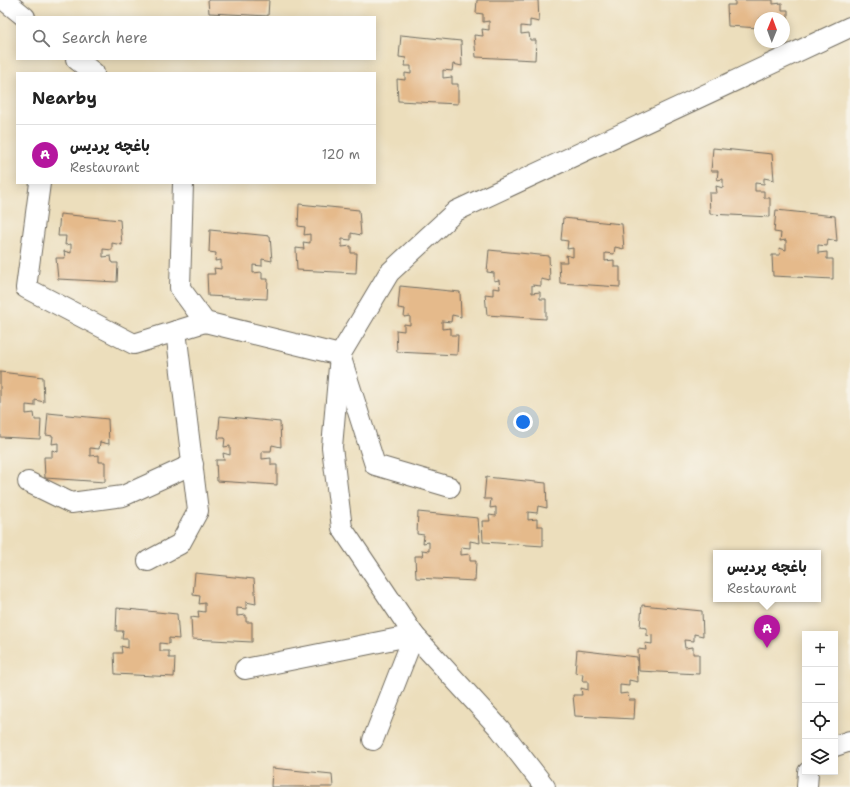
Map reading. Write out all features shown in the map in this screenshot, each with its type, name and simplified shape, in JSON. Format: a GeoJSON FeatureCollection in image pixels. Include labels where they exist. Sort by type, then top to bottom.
{"type":"FeatureCollection","features":[{"type":"Feature","properties":{"kind":"street"},"geometry":{"type":"LineString","coordinates":[[4,0],[24,16]]}},
{"type":"Feature","properties":{"kind":"street"},"geometry":{"type":"LineString","coordinates":[[545,787],[500,729],[414,635],[342,528],[332,446],[340,355],[389,273],[456,211],[850,27]]}},
{"type":"Feature","properties":{"kind":"street"},"geometry":{"type":"LineString","coordinates":[[77,60],[93,72]]}},
{"type":"Feature","properties":{"kind":"street"},"geometry":{"type":"LineString","coordinates":[[40,184],[26,288],[134,344],[205,322],[340,355]]}},
{"type":"Feature","properties":{"kind":"street"},"geometry":{"type":"LineString","coordinates":[[183,184],[180,288],[205,322]]}},
{"type":"Feature","properties":{"kind":"street"},"geometry":{"type":"LineString","coordinates":[[148,561],[180,544],[198,511],[176,331]]}},
{"type":"Feature","properties":{"kind":"street"},"geometry":{"type":"LineString","coordinates":[[340,355],[375,465],[450,487]]}},
{"type":"Feature","properties":{"kind":"street"},"geometry":{"type":"LineString","coordinates":[[28,482],[72,503],[124,496],[193,464]]}},
{"type":"Feature","properties":{"kind":"street"},"geometry":{"type":"LineString","coordinates":[[245,668],[414,635]]}},
{"type":"Feature","properties":{"kind":"street"},"geometry":{"type":"LineString","coordinates":[[373,740],[414,635]]}},
{"type":"Feature","properties":{"kind":"street"},"geometry":{"type":"LineString","coordinates":[[838,745],[850,741]]}},
{"type":"Feature","properties":{"kind":"street"},"geometry":{"type":"LineString","coordinates":[[807,787],[808,775]]}},
{"type":"Feature","properties":{"kind":"building"},"geometry":{"type":"Polygon","coordinates":[[[208,0],[269,0],[268,16],[209,13],[208,0]]]}},
{"type":"Feature","properties":{"kind":"building"},"geometry":{"type":"Polygon","coordinates":[[[477,0],[538,0],[539,22],[530,20],[530,27],[521,26],[521,34],[529,33],[530,40],[536,40],[535,60],[476,57],[474,35],[483,36],[482,29],[489,30],[489,21],[483,22],[483,14],[476,13],[477,0]]]}},
{"type":"Feature","properties":{"kind":"building"},"geometry":{"type":"Polygon","coordinates":[[[735,0],[773,0],[773,4],[782,3],[782,10],[788,10],[788,12],[754,12],[754,28],[728,26],[727,5],[735,5],[735,0]]]}},
{"type":"Feature","properties":{"kind":"building"},"geometry":{"type":"Polygon","coordinates":[[[401,35],[461,41],[462,66],[453,64],[452,71],[443,70],[443,78],[452,77],[452,84],[458,84],[458,104],[398,101],[397,79],[405,80],[405,73],[411,74],[411,66],[405,66],[406,58],[399,57],[401,35]]]}},
{"type":"Feature","properties":{"kind":"building"},"geometry":{"type":"Polygon","coordinates":[[[713,148],[772,154],[774,180],[764,178],[764,184],[755,183],[755,191],[764,191],[764,198],[770,198],[770,217],[710,214],[709,193],[717,193],[716,186],[723,188],[723,179],[717,180],[718,171],[711,171],[713,148]]]}},
{"type":"Feature","properties":{"kind":"building"},"geometry":{"type":"Polygon","coordinates":[[[299,204],[359,210],[361,235],[351,233],[351,240],[342,239],[342,247],[351,246],[351,253],[357,253],[356,273],[297,270],[296,248],[304,249],[303,242],[310,243],[310,234],[304,235],[305,227],[298,226],[299,204]]]}},
{"type":"Feature","properties":{"kind":"building"},"geometry":{"type":"Polygon","coordinates":[[[776,210],[835,216],[837,241],[828,239],[827,246],[818,245],[818,253],[827,252],[827,259],[833,259],[833,279],[773,276],[772,255],[780,255],[779,248],[786,250],[786,240],[780,241],[781,233],[774,232],[776,210]]]}},
{"type":"Feature","properties":{"kind":"building"},"geometry":{"type":"Polygon","coordinates":[[[60,214],[120,220],[122,245],[112,243],[112,250],[103,249],[103,257],[111,256],[112,263],[118,263],[117,282],[58,279],[56,258],[65,258],[64,251],[71,253],[71,244],[65,245],[66,236],[58,236],[60,214]]]}},
{"type":"Feature","properties":{"kind":"building"},"geometry":{"type":"Polygon","coordinates":[[[563,218],[622,224],[624,249],[615,247],[614,254],[605,253],[605,261],[614,260],[614,267],[620,267],[620,287],[560,283],[559,262],[567,262],[566,255],[573,257],[573,248],[567,249],[568,241],[561,240],[563,218]]]}},
{"type":"Feature","properties":{"kind":"building"},"geometry":{"type":"Polygon","coordinates":[[[210,230],[270,236],[272,261],[262,259],[262,266],[253,265],[253,273],[262,272],[262,279],[268,279],[267,299],[208,296],[207,274],[215,274],[214,268],[221,269],[221,260],[215,261],[216,253],[209,252],[210,230]]]}},
{"type":"Feature","properties":{"kind":"building"},"geometry":{"type":"Polygon","coordinates":[[[489,250],[549,256],[550,281],[541,279],[541,286],[532,285],[532,293],[540,292],[540,299],[546,299],[546,319],[487,315],[485,294],[493,295],[493,288],[500,289],[499,280],[494,281],[494,273],[487,272],[489,250]]]}},
{"type":"Feature","properties":{"kind":"building"},"geometry":{"type":"Polygon","coordinates":[[[400,286],[460,292],[461,317],[452,315],[451,322],[442,321],[442,329],[451,328],[451,335],[458,335],[457,355],[397,352],[396,330],[404,331],[404,324],[410,325],[410,316],[404,317],[405,309],[398,308],[400,286]]]}},
{"type":"Feature","properties":{"kind":"building"},"geometry":{"type":"Polygon","coordinates":[[[0,372],[43,377],[44,402],[35,400],[35,406],[26,405],[26,414],[34,413],[35,420],[41,420],[40,439],[0,437],[0,372]]]}},
{"type":"Feature","properties":{"kind":"building"},"geometry":{"type":"Polygon","coordinates":[[[48,413],[108,419],[109,444],[100,442],[99,449],[90,448],[90,456],[99,455],[99,462],[105,462],[105,482],[45,478],[44,457],[52,457],[52,450],[58,452],[58,443],[52,444],[53,436],[46,435],[48,413]]]}},
{"type":"Feature","properties":{"kind":"building"},"geometry":{"type":"Polygon","coordinates":[[[220,416],[280,422],[281,447],[272,445],[271,451],[262,451],[262,459],[271,458],[271,465],[277,465],[277,485],[217,481],[216,460],[224,460],[223,453],[230,455],[230,446],[224,447],[225,438],[218,438],[220,416]]]}},
{"type":"Feature","properties":{"kind":"building"},"geometry":{"type":"Polygon","coordinates":[[[486,477],[546,483],[547,508],[538,506],[537,513],[528,512],[528,520],[537,519],[537,526],[543,526],[543,546],[483,542],[482,521],[490,521],[489,515],[496,516],[496,507],[490,508],[491,499],[484,499],[486,477]]]}},
{"type":"Feature","properties":{"kind":"building"},"geometry":{"type":"Polygon","coordinates":[[[418,512],[478,518],[480,543],[470,541],[470,548],[461,547],[461,555],[470,554],[470,561],[476,561],[475,581],[416,578],[415,556],[423,556],[422,550],[429,551],[429,542],[423,543],[424,535],[417,534],[418,512]]]}},
{"type":"Feature","properties":{"kind":"building"},"geometry":{"type":"Polygon","coordinates":[[[195,573],[254,579],[256,604],[246,602],[246,609],[237,608],[237,616],[246,615],[246,622],[252,622],[252,642],[192,639],[191,617],[199,618],[198,611],[205,612],[205,603],[199,604],[200,596],[193,595],[195,573]]]}},
{"type":"Feature","properties":{"kind":"building"},"geometry":{"type":"Polygon","coordinates":[[[642,605],[702,611],[703,636],[694,634],[694,641],[684,640],[685,648],[693,647],[693,654],[699,654],[699,674],[639,671],[638,649],[646,650],[645,643],[652,644],[652,635],[647,636],[647,628],[640,627],[642,605]]]}},
{"type":"Feature","properties":{"kind":"building"},"geometry":{"type":"Polygon","coordinates":[[[117,608],[177,614],[179,639],[169,638],[169,644],[160,643],[160,651],[169,651],[169,658],[175,658],[174,677],[115,674],[114,653],[122,653],[121,646],[128,648],[128,639],[122,639],[123,631],[116,631],[117,608]]]}},
{"type":"Feature","properties":{"kind":"building"},"geometry":{"type":"Polygon","coordinates":[[[577,650],[637,657],[638,682],[629,680],[629,686],[620,685],[620,694],[628,693],[629,700],[635,700],[634,719],[575,716],[573,695],[582,695],[581,688],[588,690],[588,681],[582,681],[583,674],[575,673],[577,650]]]}},
{"type":"Feature","properties":{"kind":"building"},"geometry":{"type":"Polygon","coordinates":[[[272,768],[332,774],[333,787],[271,787],[272,768]]]}},
{"type":"Feature","properties":{"kind":"place","name":"باغچه پردیس"},"geometry":{"type":"Point","coordinates":[767,648]}}]}
